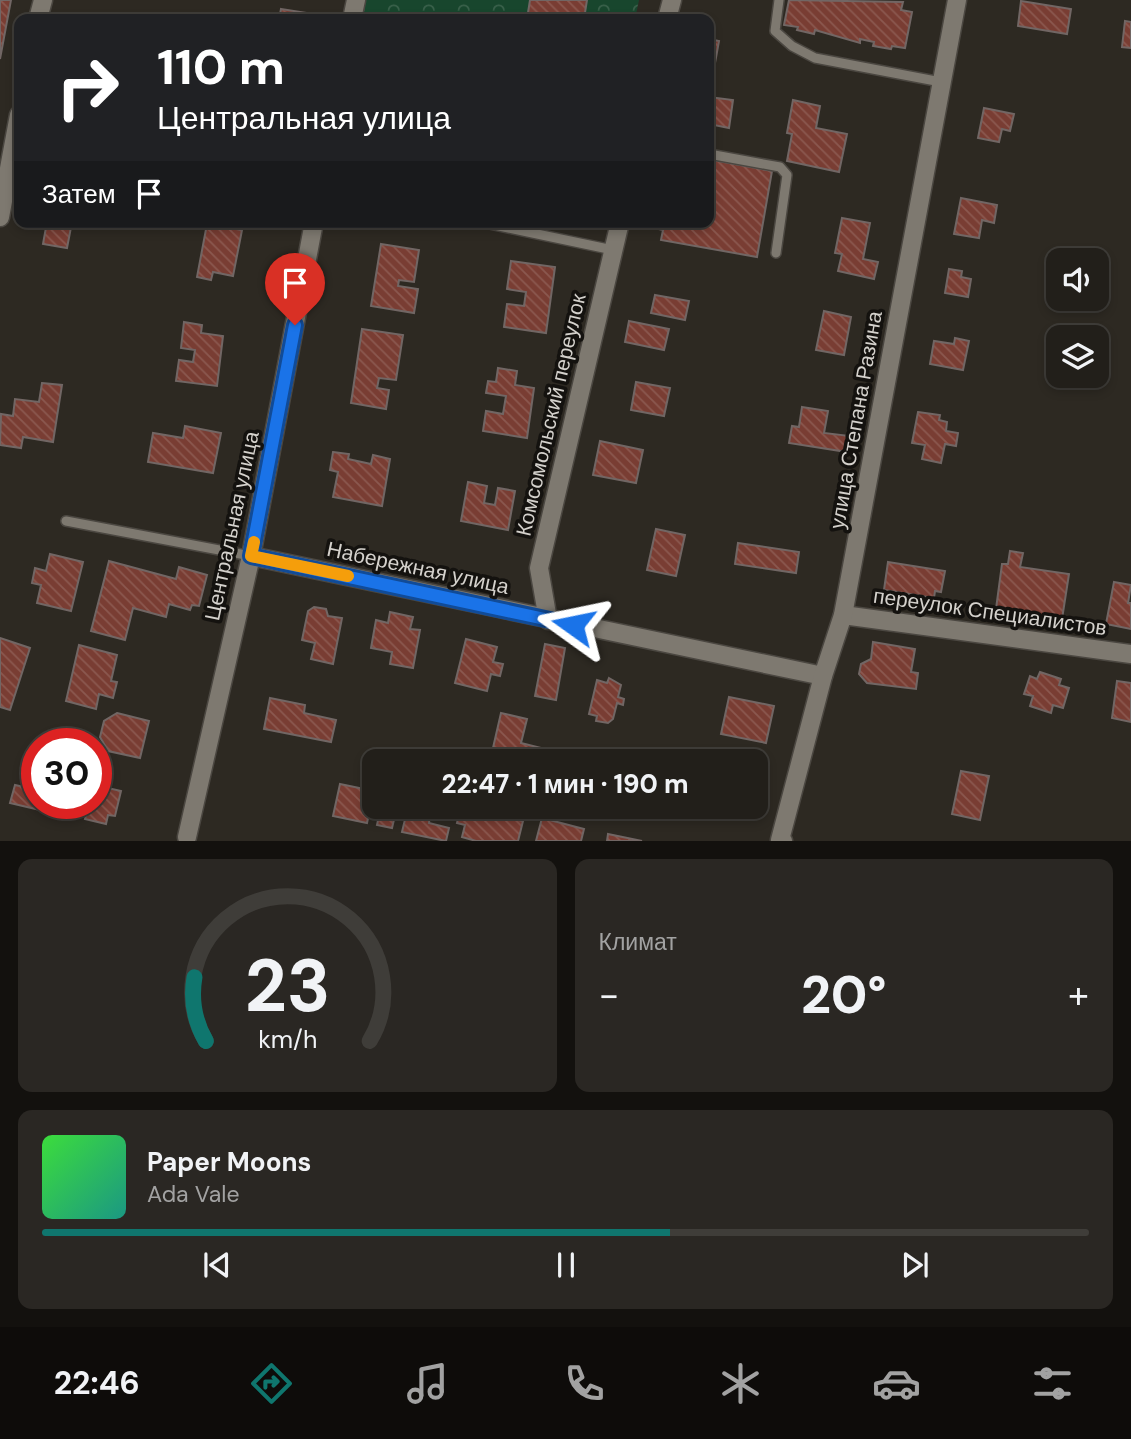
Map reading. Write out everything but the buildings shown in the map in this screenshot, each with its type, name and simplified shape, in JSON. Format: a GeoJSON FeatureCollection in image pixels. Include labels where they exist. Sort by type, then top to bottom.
{"type":"FeatureCollection","features":[{"type":"Feature","properties":{"kind":"street","name":"улица Степана Разина"},"geometry":{"type":"LineString","coordinates":[[781,840],[823,676],[844,615],[957,0]]}},
{"type":"Feature","properties":{"kind":"street"},"geometry":{"type":"LineString","coordinates":[[0,217],[14,142]]}},
{"type":"Feature","properties":{"kind":"street","name":"Центральная улица"},"geometry":{"type":"LineString","coordinates":[[187,837],[251,556],[313,228]]}},
{"type":"Feature","properties":{"kind":"street","name":"Комсомольский переулок"},"geometry":{"type":"LineString","coordinates":[[548,620],[539,568],[619,228]]}},
{"type":"Feature","properties":{"kind":"street","name":"Набережная улица"},"geometry":{"type":"LineString","coordinates":[[251,556],[823,676]]}},
{"type":"Feature","properties":{"kind":"street","name":"переулок Специалистов"},"geometry":{"type":"LineString","coordinates":[[844,615],[1131,654]]}},
{"type":"Feature","properties":{"kind":"lane"},"geometry":{"type":"LineString","coordinates":[[779,0],[775,31],[792,46],[815,58],[941,82]]}},
{"type":"Feature","properties":{"kind":"lane"},"geometry":{"type":"LineString","coordinates":[[714,155],[780,167],[787,175],[776,253]]}},
{"type":"Feature","properties":{"kind":"lane"},"geometry":{"type":"LineString","coordinates":[[509,228],[614,250]]}},
{"type":"Feature","properties":{"kind":"lane"},"geometry":{"type":"LineString","coordinates":[[66,522],[251,556]]}},
{"type":"Feature","properties":{"kind":"green space"},"geometry":{"type":"Polygon","coordinates":[[[363,0],[639,0],[636,14],[361,14],[363,0]]]}},
{"type":"Feature","properties":{"kind":"slow traffic"},"geometry":{"type":"LineString","coordinates":[[254,542],[251,556],[348,576]]}},
{"type":"Feature","properties":{"kind":"route"},"geometry":{"type":"LineString","coordinates":[[295,325],[251,556],[573,625]]}}]}
